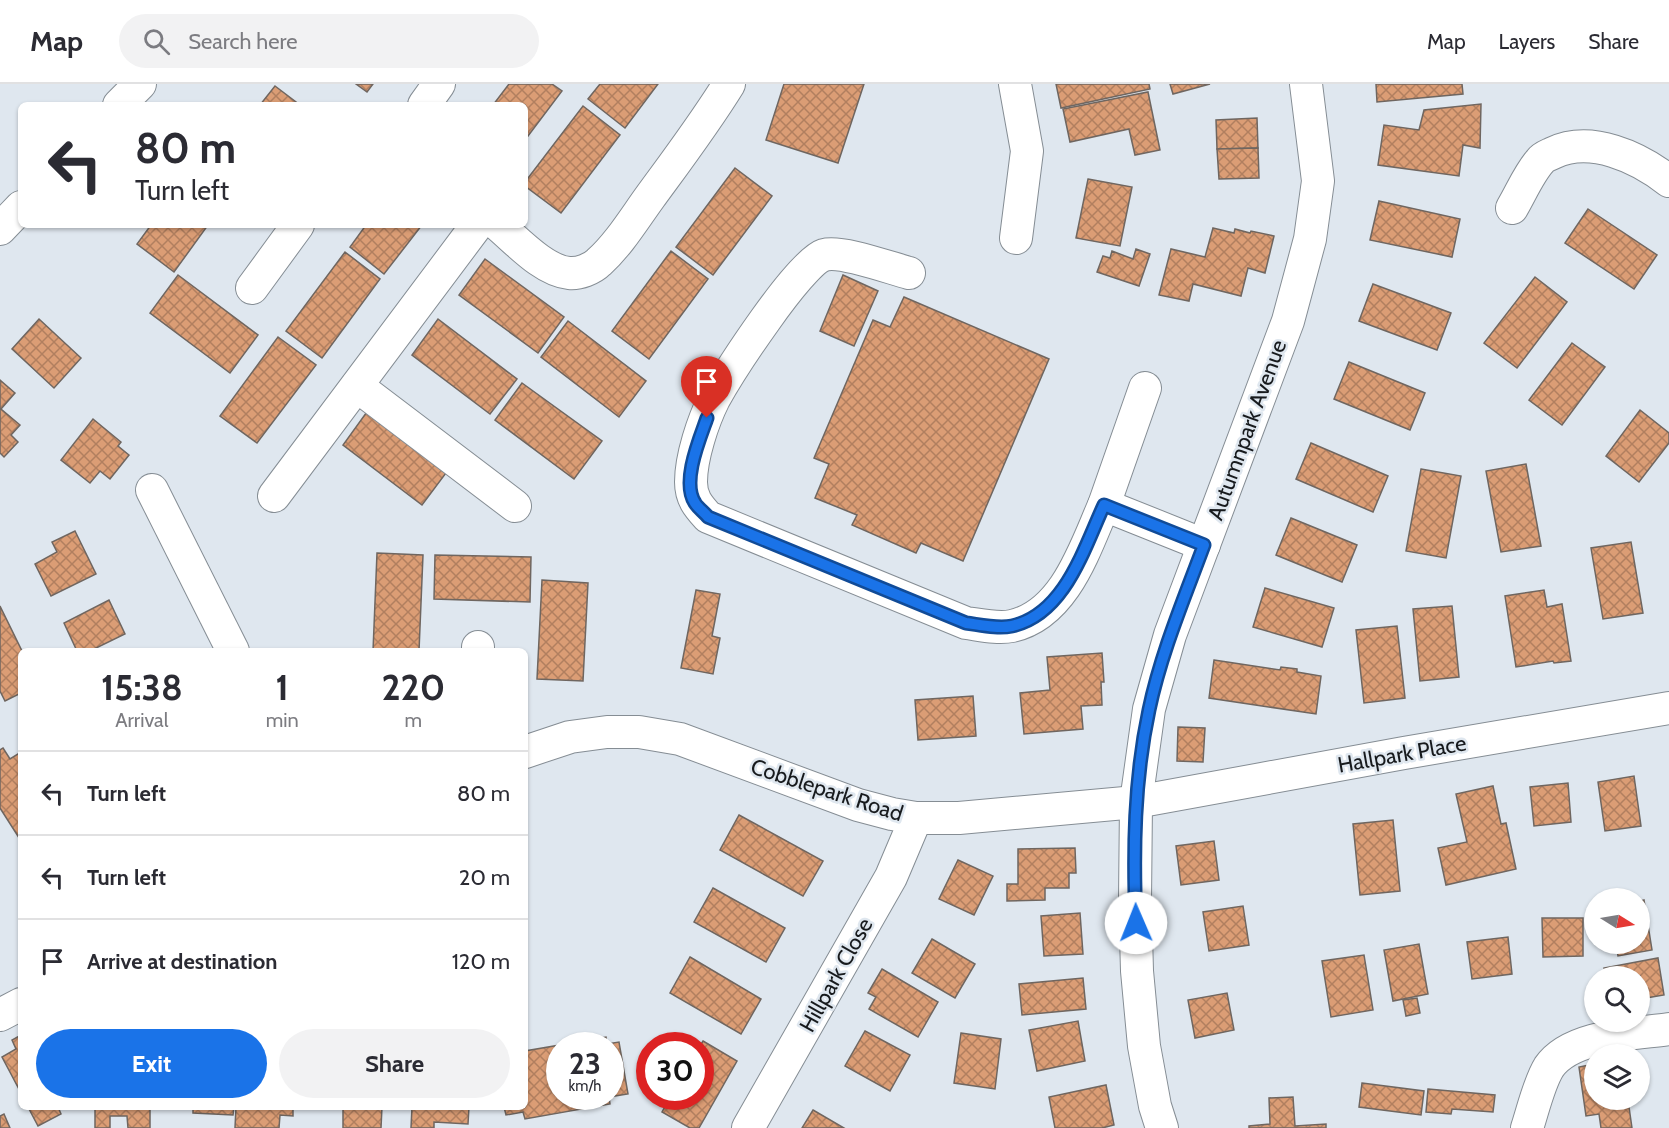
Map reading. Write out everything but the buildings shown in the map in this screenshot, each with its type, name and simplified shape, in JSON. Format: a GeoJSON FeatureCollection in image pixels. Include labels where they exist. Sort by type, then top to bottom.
{"type":"FeatureCollection","features":[{"type":"Feature","properties":{"kind":"street"},"geometry":{"type":"LineString","coordinates":[[122,102],[140,84]]}},
{"type":"Feature","properties":{"kind":"street"},"geometry":{"type":"LineString","coordinates":[[426,102],[439,84]]}},
{"type":"Feature","properties":{"kind":"street"},"geometry":{"type":"LineString","coordinates":[[502,228],[549,267],[570,273],[584,271],[597,264],[614,247],[709,117],[729,84]]}},
{"type":"Feature","properties":{"kind":"street"},"geometry":{"type":"LineString","coordinates":[[1015,84],[1027,151],[1016,238]]}},
{"type":"Feature","properties":{"kind":"street","name":"Autumnpark Avenue"},"geometry":{"type":"LineString","coordinates":[[1162,1128],[1155,1106],[1144,1046],[1137,971],[1136,802],[1149,709],[1170,635],[1288,321],[1310,239],[1318,182],[1306,84]]}},
{"type":"Feature","properties":{"kind":"street"},"geometry":{"type":"LineString","coordinates":[[1512,208],[1541,159],[1564,148],[1583,146],[1611,151],[1637,160],[1669,181]]}},
{"type":"Feature","properties":{"kind":"street"},"geometry":{"type":"LineString","coordinates":[[0,229],[18,210]]}},
{"type":"Feature","properties":{"kind":"street"},"geometry":{"type":"LineString","coordinates":[[252,288],[296,228]]}},
{"type":"Feature","properties":{"kind":"street"},"geometry":{"type":"LineString","coordinates":[[274,496],[475,228]]}},
{"type":"Feature","properties":{"kind":"street"},"geometry":{"type":"LineString","coordinates":[[909,273],[840,255],[825,255],[815,260],[801,274],[750,341],[714,400],[694,453],[691,483],[693,501],[708,517],[966,623],[1010,626],[1030,620],[1051,604],[1072,575],[1104,505],[1145,388]]}},
{"type":"Feature","properties":{"kind":"street"},"geometry":{"type":"LineString","coordinates":[[357,386],[515,506]]}},
{"type":"Feature","properties":{"kind":"street"},"geometry":{"type":"LineString","coordinates":[[152,490],[231,648]]}},
{"type":"Feature","properties":{"kind":"street"},"geometry":{"type":"LineString","coordinates":[[1104,505],[1204,545]]}},
{"type":"Feature","properties":{"kind":"street","name":"Hallpark Place"},"geometry":{"type":"LineString","coordinates":[[1136,802],[1669,708]]}},
{"type":"Feature","properties":{"kind":"street","name":"Cobblepark Road"},"geometry":{"type":"LineString","coordinates":[[528,751],[570,737],[607,732],[649,734],[680,739],[858,805],[916,818],[959,818],[1136,802]]}},
{"type":"Feature","properties":{"kind":"street","name":"Hillpark Close"},"geometry":{"type":"LineString","coordinates":[[748,1128],[891,878],[916,818]]}},
{"type":"Feature","properties":{"kind":"street"},"geometry":{"type":"LineString","coordinates":[[0,1015],[18,1006]]}},
{"type":"Feature","properties":{"kind":"street"},"geometry":{"type":"LineString","coordinates":[[1527,1128],[1549,1068],[1562,1054],[1575,1046],[1592,1041],[1669,1029]]}},
{"type":"Feature","properties":{"kind":"route"},"geometry":{"type":"LineString","coordinates":[[707,418],[694,453],[691,483],[693,501],[708,517],[966,623],[1010,626],[1030,620],[1051,604],[1072,575],[1104,505],[1204,545],[1170,635],[1149,709],[1136,802],[1136,923]]}}]}
